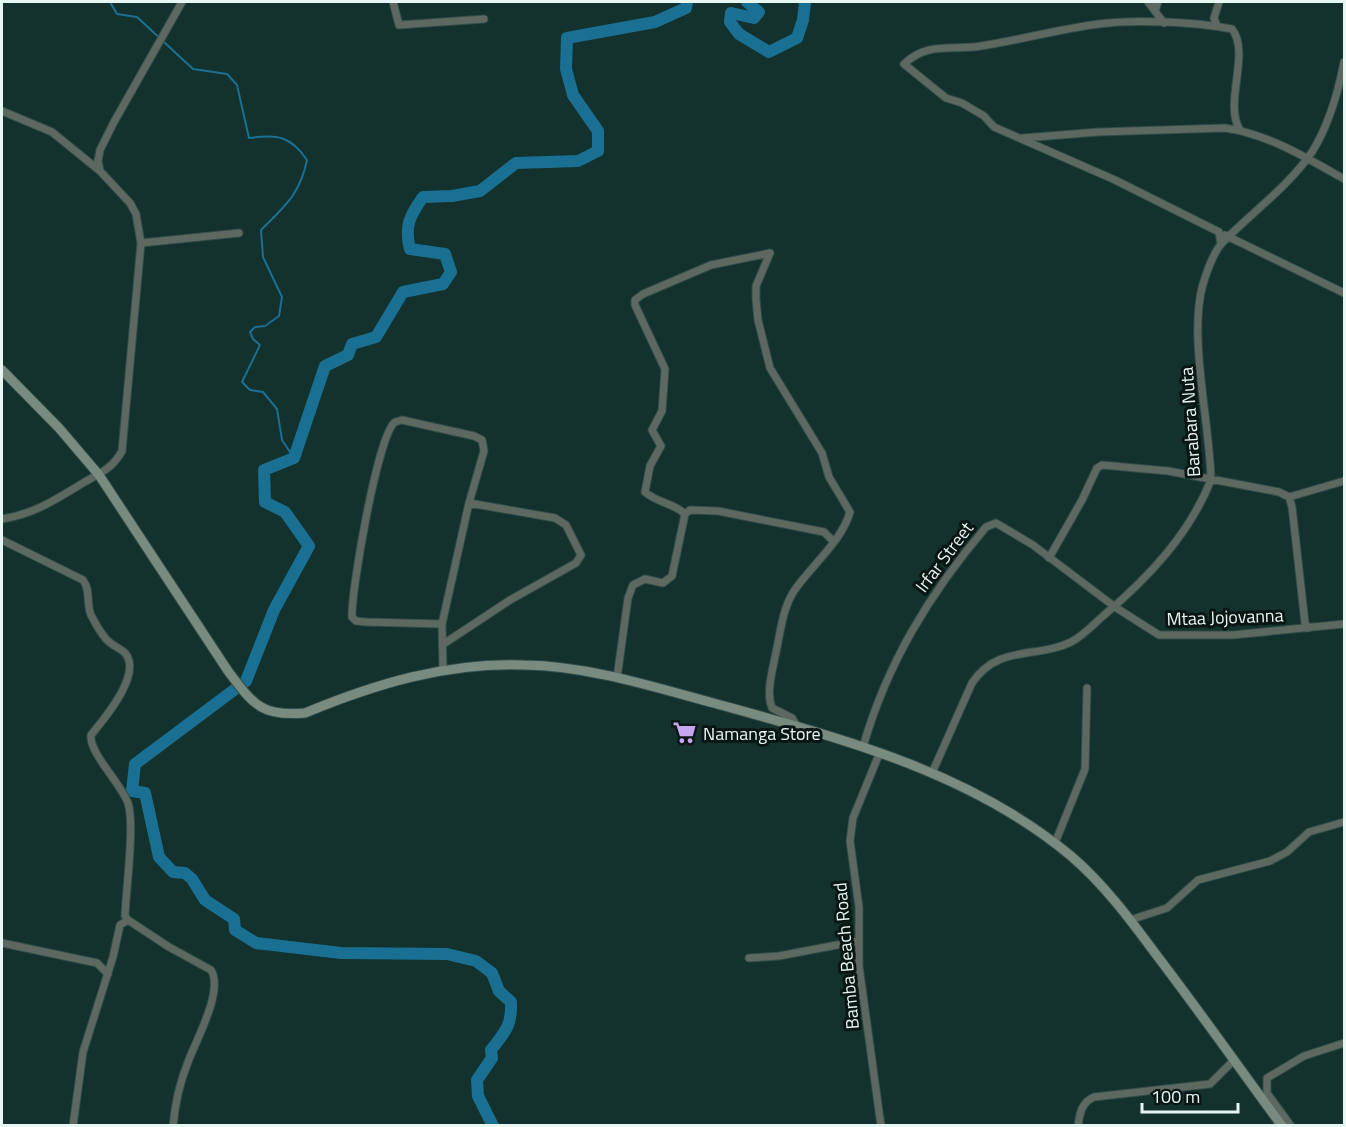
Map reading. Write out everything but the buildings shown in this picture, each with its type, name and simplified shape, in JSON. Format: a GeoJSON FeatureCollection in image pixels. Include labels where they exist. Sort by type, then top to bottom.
{"type":"FeatureCollection","features":[{"type":"Feature","properties":{"kind":"main road"},"geometry":{"type":"LineString","coordinates":[[2,369],[59,428],[99,475],[235,680],[254,704],[272,713],[304,713],[422,673],[443,669],[523,664],[567,668],[617,678],[797,726],[879,752],[932,772],[990,802],[1055,843],[1101,886],[1130,920],[1282,1125]]}},
{"type":"Feature","properties":{"kind":"street"},"geometry":{"type":"LineString","coordinates":[[99,171],[100,150],[182,2]]}},
{"type":"Feature","properties":{"kind":"street"},"geometry":{"type":"LineString","coordinates":[[393,2],[399,26],[483,19]]}},
{"type":"Feature","properties":{"kind":"street"},"geometry":{"type":"LineString","coordinates":[[1148,2],[1164,23]]}},
{"type":"Feature","properties":{"kind":"street"},"geometry":{"type":"LineString","coordinates":[[1155,12],[1158,2]]}},
{"type":"Feature","properties":{"kind":"street"},"geometry":{"type":"LineString","coordinates":[[1208,26],[1214,18],[1219,2]]}},
{"type":"Feature","properties":{"kind":"street"},"geometry":{"type":"LineString","coordinates":[[1214,18],[1217,26]]}},
{"type":"Feature","properties":{"kind":"street"},"geometry":{"type":"LineString","coordinates":[[1240,130],[1237,125],[1235,107],[1237,35],[1232,29],[1217,26],[1101,23],[970,48],[925,50],[916,53],[904,64],[946,98],[962,103],[984,116],[994,128],[1022,138],[1344,293]]}},
{"type":"Feature","properties":{"kind":"street","name":"Barabara Nuta"},"geometry":{"type":"LineString","coordinates":[[932,772],[972,683],[980,671],[1005,658],[1069,643],[1115,607],[1177,542],[1203,500],[1210,480],[1198,305],[1203,283],[1221,244],[1307,158],[1331,113],[1344,62]]}},
{"type":"Feature","properties":{"kind":"street"},"geometry":{"type":"LineString","coordinates":[[2,111],[52,132],[99,171],[130,203],[139,225],[141,243],[122,451],[115,464],[48,506],[26,515],[2,519]]}},
{"type":"Feature","properties":{"kind":"street"},"geometry":{"type":"LineString","coordinates":[[1022,138],[1098,132],[1225,128],[1240,130],[1307,158],[1344,179]]}},
{"type":"Feature","properties":{"kind":"street"},"geometry":{"type":"LineString","coordinates":[[1219,232],[1221,244]]}},
{"type":"Feature","properties":{"kind":"street"},"geometry":{"type":"LineString","coordinates":[[141,243],[239,233]]}},
{"type":"Feature","properties":{"kind":"street"},"geometry":{"type":"LineString","coordinates":[[685,514],[679,508],[651,497],[645,492],[650,466],[661,446],[652,430],[662,411],[665,369],[635,306],[635,300],[642,294],[711,265],[770,253],[756,286],[758,320],[770,368],[822,453],[829,477],[850,508],[848,521],[832,540],[824,556],[812,566],[792,593],[785,611],[771,679],[772,708],[792,718],[797,726]]}},
{"type":"Feature","properties":{"kind":"street"},"geometry":{"type":"LineString","coordinates":[[442,624],[367,622],[356,621],[352,617],[355,579],[368,510],[390,425],[402,420],[474,436],[482,440],[484,451],[469,503],[442,624],[445,643],[443,669]]}},
{"type":"Feature","properties":{"kind":"street"},"geometry":{"type":"LineString","coordinates":[[1048,558],[1082,500],[1097,468],[1102,465],[1168,471],[1279,492],[1289,497],[1344,482]]}},
{"type":"Feature","properties":{"kind":"street"},"geometry":{"type":"LineString","coordinates":[[1289,497],[1305,623],[1308,628]]}},
{"type":"Feature","properties":{"kind":"street"},"geometry":{"type":"LineString","coordinates":[[445,643],[510,600],[576,563],[581,555],[566,525],[555,518],[469,503]]}},
{"type":"Feature","properties":{"kind":"street"},"geometry":{"type":"LineString","coordinates":[[617,678],[628,598],[633,585],[645,579],[663,584],[672,576],[685,514],[690,510],[718,512],[824,532],[832,540]]}},
{"type":"Feature","properties":{"kind":"street","name":"Irfar Street"},"geometry":{"type":"LineString","coordinates":[[863,747],[879,697],[895,659],[926,605],[986,527],[996,523],[1005,527],[1115,607]]}},
{"type":"Feature","properties":{"kind":"street"},"geometry":{"type":"LineString","coordinates":[[2,540],[83,580],[87,587],[91,614],[107,640],[124,652],[129,659],[128,676],[118,699],[91,735],[90,740],[93,751],[111,771],[130,813],[125,916],[169,947],[211,969],[214,974],[214,994],[188,1061],[174,1106],[173,1125]]}},
{"type":"Feature","properties":{"kind":"street","name":"Mtaa Jojovanna"},"geometry":{"type":"LineString","coordinates":[[1115,607],[1159,635],[1223,635],[1344,624]]}},
{"type":"Feature","properties":{"kind":"street"},"geometry":{"type":"LineString","coordinates":[[1055,843],[1085,769],[1087,688]]}},
{"type":"Feature","properties":{"kind":"street","name":"Bamba Beach Road"},"geometry":{"type":"LineString","coordinates":[[879,752],[861,794],[851,829],[851,855],[860,907],[858,941],[861,985],[880,1125]]}},
{"type":"Feature","properties":{"kind":"street"},"geometry":{"type":"LineString","coordinates":[[1130,920],[1167,908],[1198,880],[1206,876],[1270,861],[1287,852],[1308,832],[1344,822]]}},
{"type":"Feature","properties":{"kind":"street"},"geometry":{"type":"LineString","coordinates":[[73,1125],[83,1052],[108,974],[120,925],[128,920]]}},
{"type":"Feature","properties":{"kind":"street"},"geometry":{"type":"LineString","coordinates":[[749,958],[779,956],[858,941]]}},
{"type":"Feature","properties":{"kind":"street"},"geometry":{"type":"LineString","coordinates":[[2,943],[97,963],[108,974]]}},
{"type":"Feature","properties":{"kind":"street"},"geometry":{"type":"LineString","coordinates":[[1291,1125],[1267,1093],[1267,1078],[1304,1056],[1344,1043]]}},
{"type":"Feature","properties":{"kind":"street"},"geometry":{"type":"LineString","coordinates":[[1078,1125],[1081,1108],[1087,1100],[1210,1084],[1234,1060]]}},
{"type":"Feature","properties":{"kind":"waterway"},"geometry":{"type":"LineString","coordinates":[[110,2],[117,14],[137,17],[193,69],[227,74],[237,85],[249,138],[268,136],[282,138],[295,146],[307,160],[296,191],[261,230],[263,257],[282,297],[279,316],[265,326],[255,327],[250,332],[253,339],[260,345],[242,382],[250,390],[263,392],[277,409],[282,440],[294,458]]}},
{"type":"Feature","properties":{"kind":"waterway"},"geometry":{"type":"LineString","coordinates":[[493,1126],[478,1096],[477,1080],[492,1058],[491,1050],[507,1028],[511,1002],[499,991],[492,973],[476,961],[447,954],[341,953],[256,943],[235,930],[234,919],[205,900],[192,879],[185,873],[173,872],[159,857],[145,793],[132,791],[135,764],[246,681],[274,610],[309,546],[285,512],[265,502],[264,470],[294,458],[325,366],[348,355],[352,344],[376,337],[403,292],[443,284],[451,272],[445,254],[410,249],[409,222],[423,197],[452,196],[480,191],[516,163],[578,161],[598,151],[598,131],[573,95],[566,69],[567,38],[655,22],[686,8],[687,2]]}},
{"type":"Feature","properties":{"kind":"waterway"},"geometry":{"type":"LineString","coordinates":[[747,2],[759,12],[754,18],[731,13],[730,22],[739,34],[769,52],[797,38],[803,20],[805,2]]}},
{"type":"Feature","properties":{"kind":"place","name":"Namanga Store"},"geometry":{"type":"Point","coordinates":[685,733]}}]}
